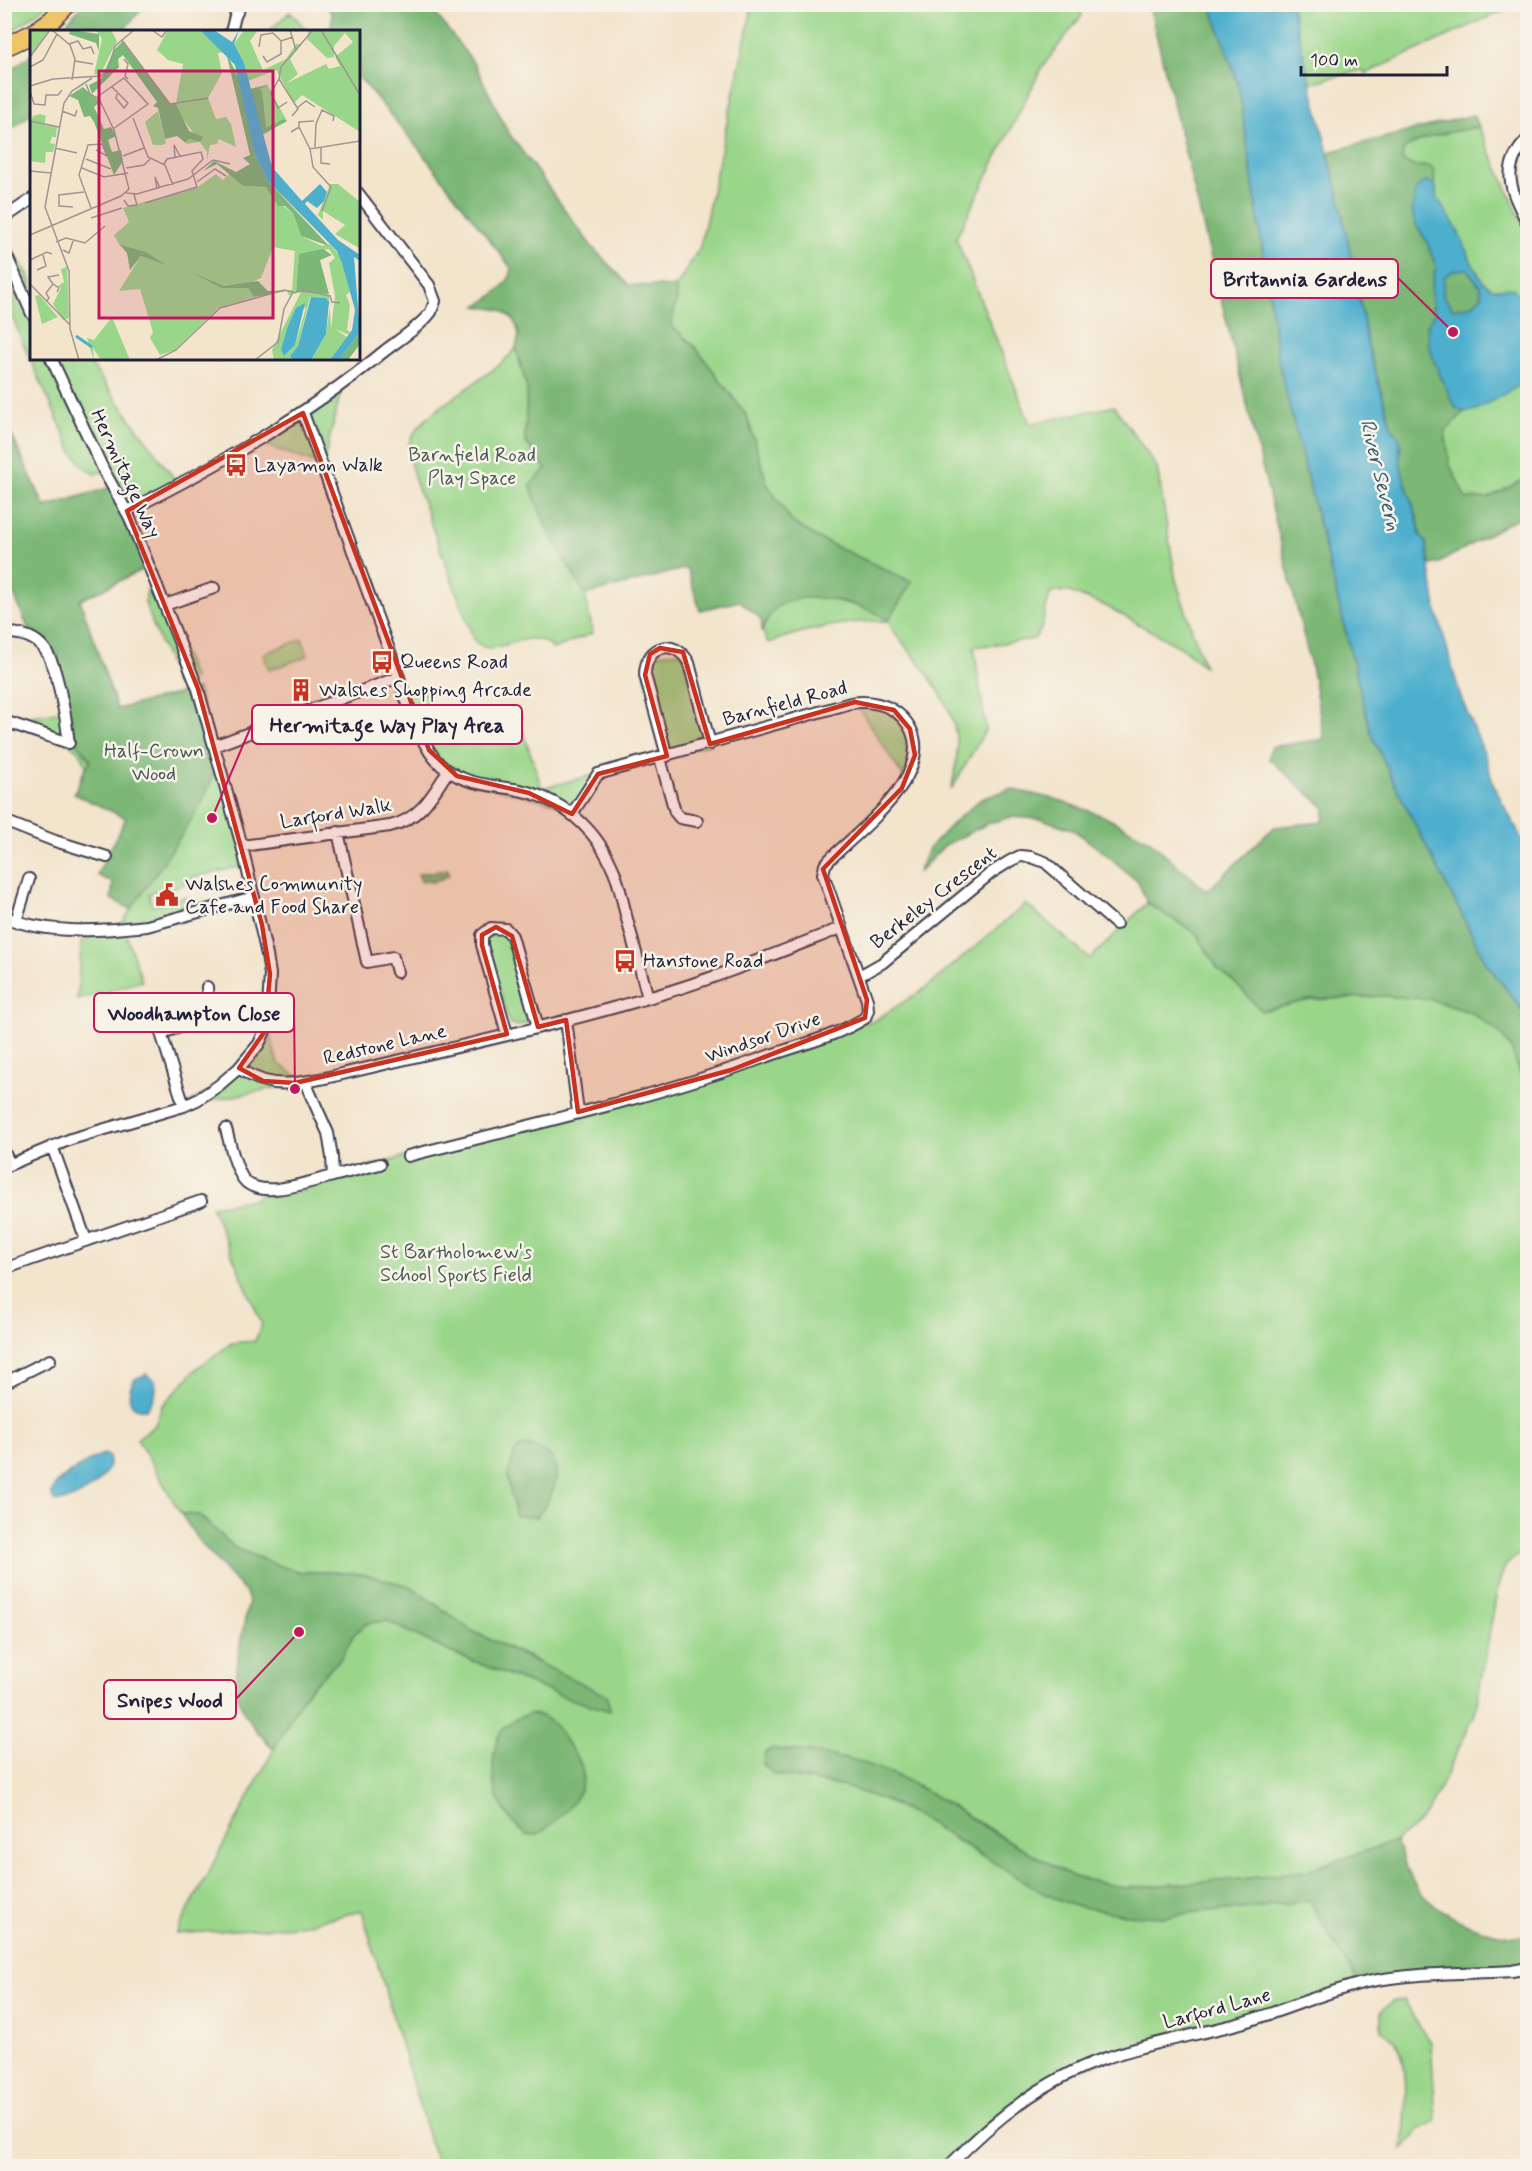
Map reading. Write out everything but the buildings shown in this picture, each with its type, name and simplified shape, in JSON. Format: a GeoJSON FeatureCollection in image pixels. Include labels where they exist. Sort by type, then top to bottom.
{"type":"FeatureCollection","features":[{"type":"Feature","properties":{"kind":"main road"},"geometry":{"type":"LineString","coordinates":[[37,30],[52,20],[67,4]]}},
{"type":"Feature","properties":{"kind":"main road"},"geometry":{"type":"LineString","coordinates":[[4,47],[30,34]]}},
{"type":"Feature","properties":{"kind":"street"},"geometry":{"type":"LineString","coordinates":[[232,30],[235,16],[242,4]]}},
{"type":"Feature","properties":{"kind":"street"},"geometry":{"type":"LineString","coordinates":[[1527,139],[1514,157],[1510,175],[1512,192],[1527,224]]}},
{"type":"Feature","properties":{"kind":"street"},"geometry":{"type":"LineString","coordinates":[[127,511],[179,486],[303,413],[342,386],[424,320],[434,305],[434,296],[429,285],[360,196]]}},
{"type":"Feature","properties":{"kind":"street"},"geometry":{"type":"LineString","coordinates":[[4,218],[30,200]]}},
{"type":"Feature","properties":{"kind":"street"},"geometry":{"type":"LineString","coordinates":[[4,250],[30,309]]}},
{"type":"Feature","properties":{"kind":"street","name":"Hermitage Way"},"geometry":{"type":"LineString","coordinates":[[52,360],[104,471],[127,511],[198,689],[242,846],[267,955],[270,974],[268,1010],[264,1036],[260,1044],[218,1086],[184,1106]]}},
{"type":"Feature","properties":{"kind":"street"},"geometry":{"type":"LineString","coordinates":[[303,413],[399,677],[429,750],[436,761],[457,776],[479,784],[541,797],[572,814],[585,825],[597,839],[614,872],[648,998]]}},
{"type":"Feature","properties":{"kind":"street"},"geometry":{"type":"LineString","coordinates":[[165,605],[214,588]]}},
{"type":"Feature","properties":{"kind":"street"},"geometry":{"type":"LineString","coordinates":[[4,633],[31,637],[47,650],[54,662],[69,742],[4,721]]}},
{"type":"Feature","properties":{"kind":"street","name":"Barnfield Road"},"geometry":{"type":"LineString","coordinates":[[663,757],[645,675],[645,664],[650,654],[660,648],[672,648],[683,652],[689,663],[710,744]]}},
{"type":"Feature","properties":{"kind":"street"},"geometry":{"type":"LineString","coordinates":[[214,746],[399,677]]}},
{"type":"Feature","properties":{"kind":"street","name":"Barnfield Road"},"geometry":{"type":"LineString","coordinates":[[572,814],[598,774],[855,702],[869,702],[894,710],[903,718],[915,741],[915,755],[906,781],[893,798],[830,859],[823,869],[841,928]]}},
{"type":"Feature","properties":{"kind":"street"},"geometry":{"type":"LineString","coordinates":[[663,757],[675,812],[680,818],[697,821]]}},
{"type":"Feature","properties":{"kind":"street","name":"Larford Walk"},"geometry":{"type":"LineString","coordinates":[[242,846],[390,826],[408,820],[428,803],[448,771]]}},
{"type":"Feature","properties":{"kind":"street"},"geometry":{"type":"LineString","coordinates":[[4,821],[55,841],[106,857]]}},
{"type":"Feature","properties":{"kind":"street"},"geometry":{"type":"LineString","coordinates":[[338,832],[367,962],[393,957],[397,972]]}},
{"type":"Feature","properties":{"kind":"street","name":"Berkeley Crescent"},"geometry":{"type":"LineString","coordinates":[[859,976],[882,963],[991,873],[1020,856],[1046,862],[1116,924]]}},
{"type":"Feature","properties":{"kind":"street"},"geometry":{"type":"LineString","coordinates":[[16,921],[29,879]]}},
{"type":"Feature","properties":{"kind":"street"},"geometry":{"type":"LineString","coordinates":[[4,917],[47,929],[147,926],[254,897]]}},
{"type":"Feature","properties":{"kind":"street"},"geometry":{"type":"LineString","coordinates":[[507,1034],[482,945],[482,935],[491,928],[506,929],[512,936],[538,1027]]}},
{"type":"Feature","properties":{"kind":"street","name":"Windsor Drive"},"geometry":{"type":"LineString","coordinates":[[408,1156],[731,1070],[858,1023],[865,1018],[868,1010],[867,1000],[841,928]]}},
{"type":"Feature","properties":{"kind":"street","name":"Redstone Lane"},"geometry":{"type":"LineString","coordinates":[[238,1068],[247,1074],[272,1083],[305,1082],[538,1027],[648,998],[731,970],[841,928]]}},
{"type":"Feature","properties":{"kind":"street"},"geometry":{"type":"LineString","coordinates":[[4,1152],[8,1166],[52,1146],[95,1131],[184,1106],[161,1033],[209,1018],[207,987]]}},
{"type":"Feature","properties":{"kind":"street"},"geometry":{"type":"LineString","coordinates":[[566,1020],[578,1112]]}},
{"type":"Feature","properties":{"kind":"street"},"geometry":{"type":"LineString","coordinates":[[305,1082],[328,1133],[333,1176]]}},
{"type":"Feature","properties":{"kind":"street"},"geometry":{"type":"LineString","coordinates":[[226,1129],[239,1172],[246,1182],[258,1188],[288,1187],[380,1164]]}},
{"type":"Feature","properties":{"kind":"street"},"geometry":{"type":"LineString","coordinates":[[52,1146],[86,1240]]}},
{"type":"Feature","properties":{"kind":"street"},"geometry":{"type":"LineString","coordinates":[[4,1269],[201,1201]]}},
{"type":"Feature","properties":{"kind":"street"},"geometry":{"type":"LineString","coordinates":[[4,1383],[50,1360]]}},
{"type":"Feature","properties":{"kind":"street","name":"Larford Lane"},"geometry":{"type":"LineString","coordinates":[[949,2166],[975,2140],[1024,2101],[1065,2075],[1108,2057],[1261,2018],[1341,1989],[1368,1982],[1401,1977],[1512,1971],[1527,1968]]}},
{"type":"Feature","properties":{"kind":"highlighted area"},"geometry":{"type":"Polygon","coordinates":[[[303,413],[429,750],[457,776],[529,793],[572,814],[598,774],[667,756],[645,675],[650,654],[660,648],[683,652],[710,744],[855,702],[894,710],[910,729],[915,755],[902,788],[823,869],[867,1000],[865,1018],[731,1070],[578,1112],[566,1020],[538,1027],[512,936],[496,927],[482,935],[482,945],[507,1034],[295,1083],[263,1081],[239,1068],[265,1031],[270,974],[262,925],[198,689],[127,511],[303,413]]]}},
{"type":"Feature","properties":{"kind":"green space"},"geometry":{"type":"Polygon","coordinates":[[[5,4],[46,4],[46,5],[5,35],[5,4]]]}},
{"type":"Feature","properties":{"kind":"green space"},"geometry":{"type":"Polygon","coordinates":[[[84,4],[145,4],[124,30],[60,30],[84,4]]]}},
{"type":"Feature","properties":{"kind":"green space"},"geometry":{"type":"Polygon","coordinates":[[[325,5],[429,5],[475,65],[508,132],[592,247],[629,285],[676,287],[677,298],[671,325],[696,348],[747,416],[767,484],[792,522],[818,538],[912,582],[888,621],[878,614],[850,603],[802,598],[788,601],[777,607],[762,630],[761,619],[740,601],[700,610],[687,568],[585,595],[545,524],[530,485],[546,469],[525,441],[527,388],[516,348],[519,335],[517,328],[513,319],[501,310],[477,306],[503,286],[512,269],[419,149],[360,78],[360,30],[331,30],[332,13],[325,5]]]}},
{"type":"Feature","properties":{"kind":"green space"},"geometry":{"type":"Polygon","coordinates":[[[748,5],[1080,5],[1082,15],[1042,67],[956,238],[1030,424],[1114,406],[1157,467],[1176,581],[1204,666],[1182,648],[1106,606],[1067,591],[1050,593],[1041,629],[1034,639],[974,647],[986,729],[951,790],[957,749],[951,715],[935,684],[888,621],[827,626],[768,643],[762,630],[775,608],[788,600],[814,597],[880,613],[912,582],[817,538],[792,522],[767,484],[747,416],[696,348],[671,325],[677,298],[676,287],[700,247],[751,13],[748,5]]]}},
{"type":"Feature","properties":{"kind":"green space"},"geometry":{"type":"Polygon","coordinates":[[[1149,5],[1211,5],[1239,87],[1279,364],[1371,733],[1395,785],[1487,964],[1527,1016],[1527,1093],[1511,1048],[1499,1032],[1472,1013],[1430,999],[1382,996],[1309,1000],[1262,1011],[1218,969],[1197,934],[1147,903],[1138,882],[1072,829],[1041,819],[1011,817],[989,823],[945,845],[918,873],[928,849],[955,821],[981,799],[1010,789],[1055,799],[1103,816],[1148,839],[1207,891],[1274,827],[1323,822],[1325,808],[1269,759],[1271,747],[1324,739],[1312,670],[1149,5]]]}},
{"type":"Feature","properties":{"kind":"green space"},"geometry":{"type":"Polygon","coordinates":[[[1291,5],[1515,5],[1365,74],[1363,70],[1310,83],[1291,5]]]}},
{"type":"Feature","properties":{"kind":"green space"},"geometry":{"type":"Polygon","coordinates":[[[290,12],[307,30],[272,30],[290,12]]]}},
{"type":"Feature","properties":{"kind":"green space"},"geometry":{"type":"Polygon","coordinates":[[[30,56],[30,115],[5,134],[5,74],[30,56]]]}},
{"type":"Feature","properties":{"kind":"green space"},"geometry":{"type":"Polygon","coordinates":[[[1473,115],[1479,127],[1421,140],[1403,150],[1402,160],[1413,166],[1429,166],[1434,171],[1435,184],[1426,182],[1415,223],[1426,240],[1436,266],[1431,290],[1434,314],[1427,327],[1429,346],[1455,407],[1464,412],[1445,432],[1450,465],[1466,499],[1488,498],[1527,478],[1527,512],[1439,563],[1430,565],[1426,542],[1420,536],[1417,518],[1401,469],[1400,440],[1392,429],[1367,343],[1356,279],[1349,264],[1352,261],[1328,152],[1473,115]]]}},
{"type":"Feature","properties":{"kind":"green space"},"geometry":{"type":"Polygon","coordinates":[[[1479,127],[1527,233],[1527,511],[1440,552],[1328,152],[1479,127]]]}},
{"type":"Feature","properties":{"kind":"green space","name":"Half-Crown Wood"},"geometry":{"type":"Polygon","coordinates":[[[5,239],[30,277],[30,359],[13,317],[13,302],[18,284],[12,269],[5,277],[5,239]]]}},
{"type":"Feature","properties":{"kind":"green space"},"geometry":{"type":"Polygon","coordinates":[[[1467,269],[1480,286],[1482,296],[1473,305],[1453,309],[1443,296],[1444,277],[1454,270],[1467,269]]]}},
{"type":"Feature","properties":{"kind":"green space","name":"Barnfield Road Play Space"},"geometry":{"type":"Polygon","coordinates":[[[516,348],[527,388],[525,441],[546,469],[545,524],[585,595],[593,633],[553,649],[543,641],[533,639],[492,648],[483,646],[474,640],[416,483],[410,458],[410,442],[416,430],[427,418],[492,371],[516,348]]]}},
{"type":"Feature","properties":{"kind":"green space","name":"Half-Crown Wood"},"geometry":{"type":"Polygon","coordinates":[[[31,360],[88,360],[178,484],[127,511],[148,567],[80,600],[117,709],[198,689],[247,865],[195,877],[182,885],[149,894],[152,906],[185,897],[188,909],[153,919],[122,923],[182,832],[74,794],[86,766],[82,755],[69,743],[5,720],[64,711],[54,662],[29,630],[5,573],[4,419],[45,507],[112,487],[104,471],[95,474],[84,467],[73,453],[31,360]]]}},
{"type":"Feature","properties":{"kind":"green space"},"geometry":{"type":"Polygon","coordinates":[[[342,387],[323,466],[257,442],[342,387]]]}},
{"type":"Feature","properties":{"kind":"green space","name":"Half-Crown Wood"},"geometry":{"type":"Polygon","coordinates":[[[4,419],[45,507],[112,487],[148,567],[80,600],[117,709],[198,689],[211,735],[216,761],[214,774],[206,792],[181,836],[131,909],[111,899],[113,883],[97,875],[126,818],[74,794],[91,761],[76,741],[57,654],[46,640],[29,630],[5,573],[4,419]]]}},
{"type":"Feature","properties":{"kind":"green space"},"geometry":{"type":"Polygon","coordinates":[[[154,580],[194,679],[181,677],[170,666],[157,635],[145,603],[147,590],[154,580]]]}},
{"type":"Feature","properties":{"kind":"green space"},"geometry":{"type":"Polygon","coordinates":[[[302,639],[308,656],[269,670],[263,654],[302,639]]]}},
{"type":"Feature","properties":{"kind":"green space"},"geometry":{"type":"Polygon","coordinates":[[[683,652],[710,744],[667,756],[645,675],[650,654],[683,652]]]}},
{"type":"Feature","properties":{"kind":"green space"},"geometry":{"type":"Polygon","coordinates":[[[425,691],[444,743],[519,720],[542,788],[598,774],[572,814],[556,804],[479,784],[442,766],[406,697],[425,691]]]}},
{"type":"Feature","properties":{"kind":"green space"},"geometry":{"type":"Polygon","coordinates":[[[855,702],[894,710],[915,741],[906,781],[855,702]]]}},
{"type":"Feature","properties":{"kind":"green space"},"geometry":{"type":"Polygon","coordinates":[[[448,869],[449,875],[435,882],[421,881],[418,874],[448,869]]]}},
{"type":"Feature","properties":{"kind":"green space","name":"St Bartholomew's School Sports Field"},"geometry":{"type":"Polygon","coordinates":[[[1147,903],[1197,934],[1218,969],[1262,1011],[1309,1000],[1382,996],[1430,999],[1472,1013],[1499,1032],[1511,1048],[1527,1093],[1527,1548],[1505,1566],[1498,1586],[1475,1714],[1427,1812],[1416,1825],[1396,1841],[1305,1871],[1243,1879],[1125,1888],[1101,1884],[1074,1877],[1045,1862],[925,1790],[893,1774],[796,1777],[863,1791],[918,1816],[981,1856],[1165,1917],[1309,1900],[1359,1984],[1065,2075],[957,2151],[942,2166],[437,2166],[362,1911],[295,1926],[176,1934],[293,1713],[309,1689],[341,1658],[354,1634],[367,1623],[387,1621],[450,1652],[567,1698],[610,1710],[533,1659],[472,1631],[412,1587],[363,1574],[301,1572],[279,1566],[235,1548],[199,1515],[181,1514],[137,1439],[155,1425],[162,1406],[197,1368],[232,1343],[255,1341],[262,1324],[211,1206],[255,1199],[260,1194],[271,1196],[305,1191],[304,1183],[674,1087],[858,1023],[874,1021],[927,987],[1026,904],[1090,959],[1147,903]]]}},
{"type":"Feature","properties":{"kind":"green space"},"geometry":{"type":"Polygon","coordinates":[[[499,930],[507,936],[530,1013],[528,1022],[519,1026],[509,1023],[486,944],[487,935],[499,930]]]}},
{"type":"Feature","properties":{"kind":"green space"},"geometry":{"type":"Polygon","coordinates":[[[126,934],[142,981],[77,1000],[82,935],[126,934]]]}},
{"type":"Feature","properties":{"kind":"green space"},"geometry":{"type":"Polygon","coordinates":[[[265,1031],[270,1035],[278,1063],[305,1082],[184,1106],[218,1086],[265,1031]]]}},
{"type":"Feature","properties":{"kind":"green space"},"geometry":{"type":"Polygon","coordinates":[[[526,1445],[550,1456],[557,1474],[550,1496],[537,1517],[516,1516],[508,1482],[508,1474],[515,1452],[526,1445]]]}},
{"type":"Feature","properties":{"kind":"green space"},"geometry":{"type":"Polygon","coordinates":[[[181,1514],[199,1515],[235,1548],[279,1566],[301,1572],[363,1574],[412,1587],[472,1631],[608,1696],[610,1711],[567,1698],[450,1652],[387,1621],[368,1623],[354,1634],[341,1658],[309,1689],[274,1749],[253,1726],[245,1713],[237,1688],[241,1637],[249,1601],[246,1593],[198,1540],[181,1514]]]}},
{"type":"Feature","properties":{"kind":"green space"},"geometry":{"type":"Polygon","coordinates":[[[530,1714],[542,1716],[555,1725],[578,1760],[583,1774],[579,1792],[574,1801],[552,1824],[536,1835],[526,1835],[507,1814],[497,1796],[493,1778],[495,1747],[501,1732],[512,1721],[530,1714]]]}},
{"type":"Feature","properties":{"kind":"green space"},"geometry":{"type":"Polygon","coordinates":[[[773,1749],[810,1752],[858,1761],[893,1774],[925,1790],[998,1835],[1074,1877],[1125,1888],[1243,1879],[1305,1871],[1396,1841],[1416,1887],[1442,1910],[1483,1930],[1498,1934],[1527,1936],[1527,1968],[1359,1984],[1309,1900],[1165,1917],[1125,1915],[1072,1905],[1045,1894],[918,1816],[887,1801],[843,1786],[773,1774],[763,1764],[765,1752],[773,1749]]]}},
{"type":"Feature","properties":{"kind":"green space"},"geometry":{"type":"Polygon","coordinates":[[[1405,2000],[1415,2020],[1431,2042],[1436,2121],[1419,2130],[1403,2150],[1406,2094],[1404,2065],[1396,2042],[1381,2030],[1381,2011],[1393,2001],[1405,2000]]]}},
{"type":"Feature","properties":{"kind":"water","name":"River Severn"},"geometry":{"type":"Polygon","coordinates":[[[1211,5],[1291,5],[1339,197],[1352,261],[1349,264],[1356,279],[1367,343],[1392,429],[1400,440],[1401,468],[1417,518],[1420,536],[1426,542],[1436,608],[1460,695],[1486,758],[1494,786],[1527,849],[1527,1016],[1487,964],[1395,785],[1371,733],[1279,364],[1239,87],[1211,5]]]}},
{"type":"Feature","properties":{"kind":"water"},"geometry":{"type":"Polygon","coordinates":[[[1426,182],[1435,184],[1438,199],[1457,229],[1483,282],[1494,289],[1513,288],[1524,301],[1528,328],[1527,381],[1476,410],[1464,412],[1455,407],[1429,346],[1427,327],[1434,314],[1431,290],[1436,266],[1426,240],[1415,223],[1412,210],[1417,186],[1426,182]],[[1467,269],[1454,270],[1444,277],[1443,296],[1453,309],[1472,305],[1482,296],[1480,286],[1467,269]]]}},
{"type":"Feature","properties":{"kind":"water"},"geometry":{"type":"Polygon","coordinates":[[[146,1374],[155,1381],[155,1392],[153,1400],[146,1409],[139,1409],[131,1404],[130,1389],[135,1379],[146,1374]]]}},
{"type":"Feature","properties":{"kind":"water"},"geometry":{"type":"Polygon","coordinates":[[[105,1454],[109,1457],[109,1465],[99,1481],[71,1499],[54,1501],[51,1494],[55,1485],[79,1467],[105,1454]]]}},
{"type":"Feature","properties":{"kind":"place","name":"Britannia Gardens"},"geometry":{"type":"Point","coordinates":[1453,332]}},
{"type":"Feature","properties":{"kind":"place","name":"Layamon Walk"},"geometry":{"type":"Point","coordinates":[236,465]}},
{"type":"Feature","properties":{"kind":"place","name":"Queens Road"},"geometry":{"type":"Point","coordinates":[382,662]}},
{"type":"Feature","properties":{"kind":"place","name":"Walshes Shopping Arcade"},"geometry":{"type":"Point","coordinates":[301,690]}},
{"type":"Feature","properties":{"kind":"place","name":"Hermitage Way Play Area"},"geometry":{"type":"Point","coordinates":[212,818]}},
{"type":"Feature","properties":{"kind":"place","name":"Walshes Community Cafe and Food Share"},"geometry":{"type":"Point","coordinates":[167,895]}},
{"type":"Feature","properties":{"kind":"place","name":"Hanstone Road"},"geometry":{"type":"Point","coordinates":[625,961]}},
{"type":"Feature","properties":{"kind":"place","name":"Woodhampton Close"},"geometry":{"type":"Point","coordinates":[295,1089]}},
{"type":"Feature","properties":{"kind":"place","name":"Snipes Wood"},"geometry":{"type":"Point","coordinates":[299,1632]}}]}
